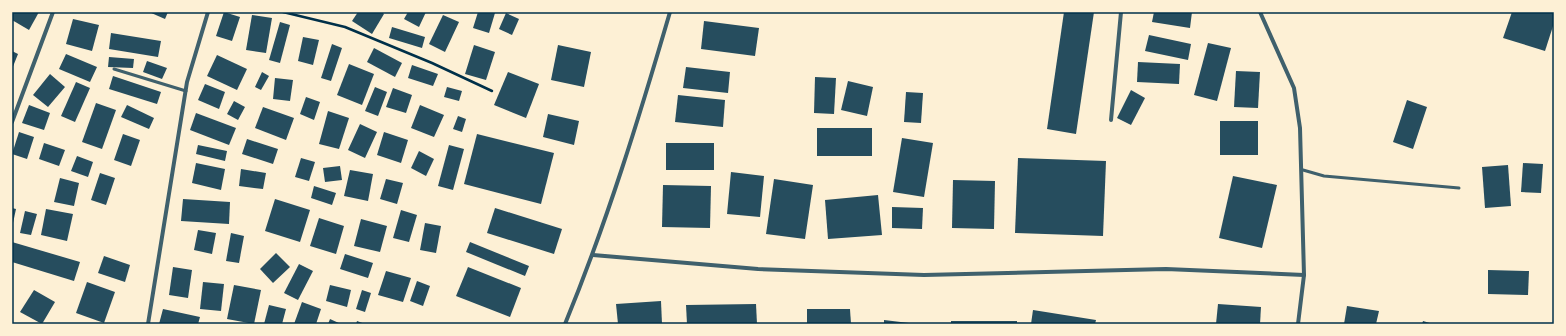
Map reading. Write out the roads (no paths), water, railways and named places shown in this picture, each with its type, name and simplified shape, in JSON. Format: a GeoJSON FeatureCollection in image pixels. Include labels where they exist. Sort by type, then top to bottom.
{"type":"FeatureCollection","features":[{"type":"Feature","properties":{"kind":"street"},"geometry":{"type":"LineString","coordinates":[[12,122],[53,12]]}},
{"type":"Feature","properties":{"kind":"street"},"geometry":{"type":"LineString","coordinates":[[148,324],[186,91],[208,12]]}},
{"type":"Feature","properties":{"kind":"street"},"geometry":{"type":"LineString","coordinates":[[565,324],[593,255],[641,111],[670,12]]}},
{"type":"Feature","properties":{"kind":"street"},"geometry":{"type":"LineString","coordinates":[[1111,120],[1122,12]]}},
{"type":"Feature","properties":{"kind":"street"},"geometry":{"type":"LineString","coordinates":[[1260,12],[1294,88],[1300,128],[1303,170],[1304,275],[1298,324]]}},
{"type":"Feature","properties":{"kind":"street"},"geometry":{"type":"LineString","coordinates":[[593,255],[758,269],[924,275],[1166,269],[1304,275]]}},
{"type":"Feature","properties":{"kind":"lane"},"geometry":{"type":"LineString","coordinates":[[114,69],[186,91]]}},
{"type":"Feature","properties":{"kind":"lane"},"geometry":{"type":"LineString","coordinates":[[1303,170],[1324,176],[1459,188]]}}]}
